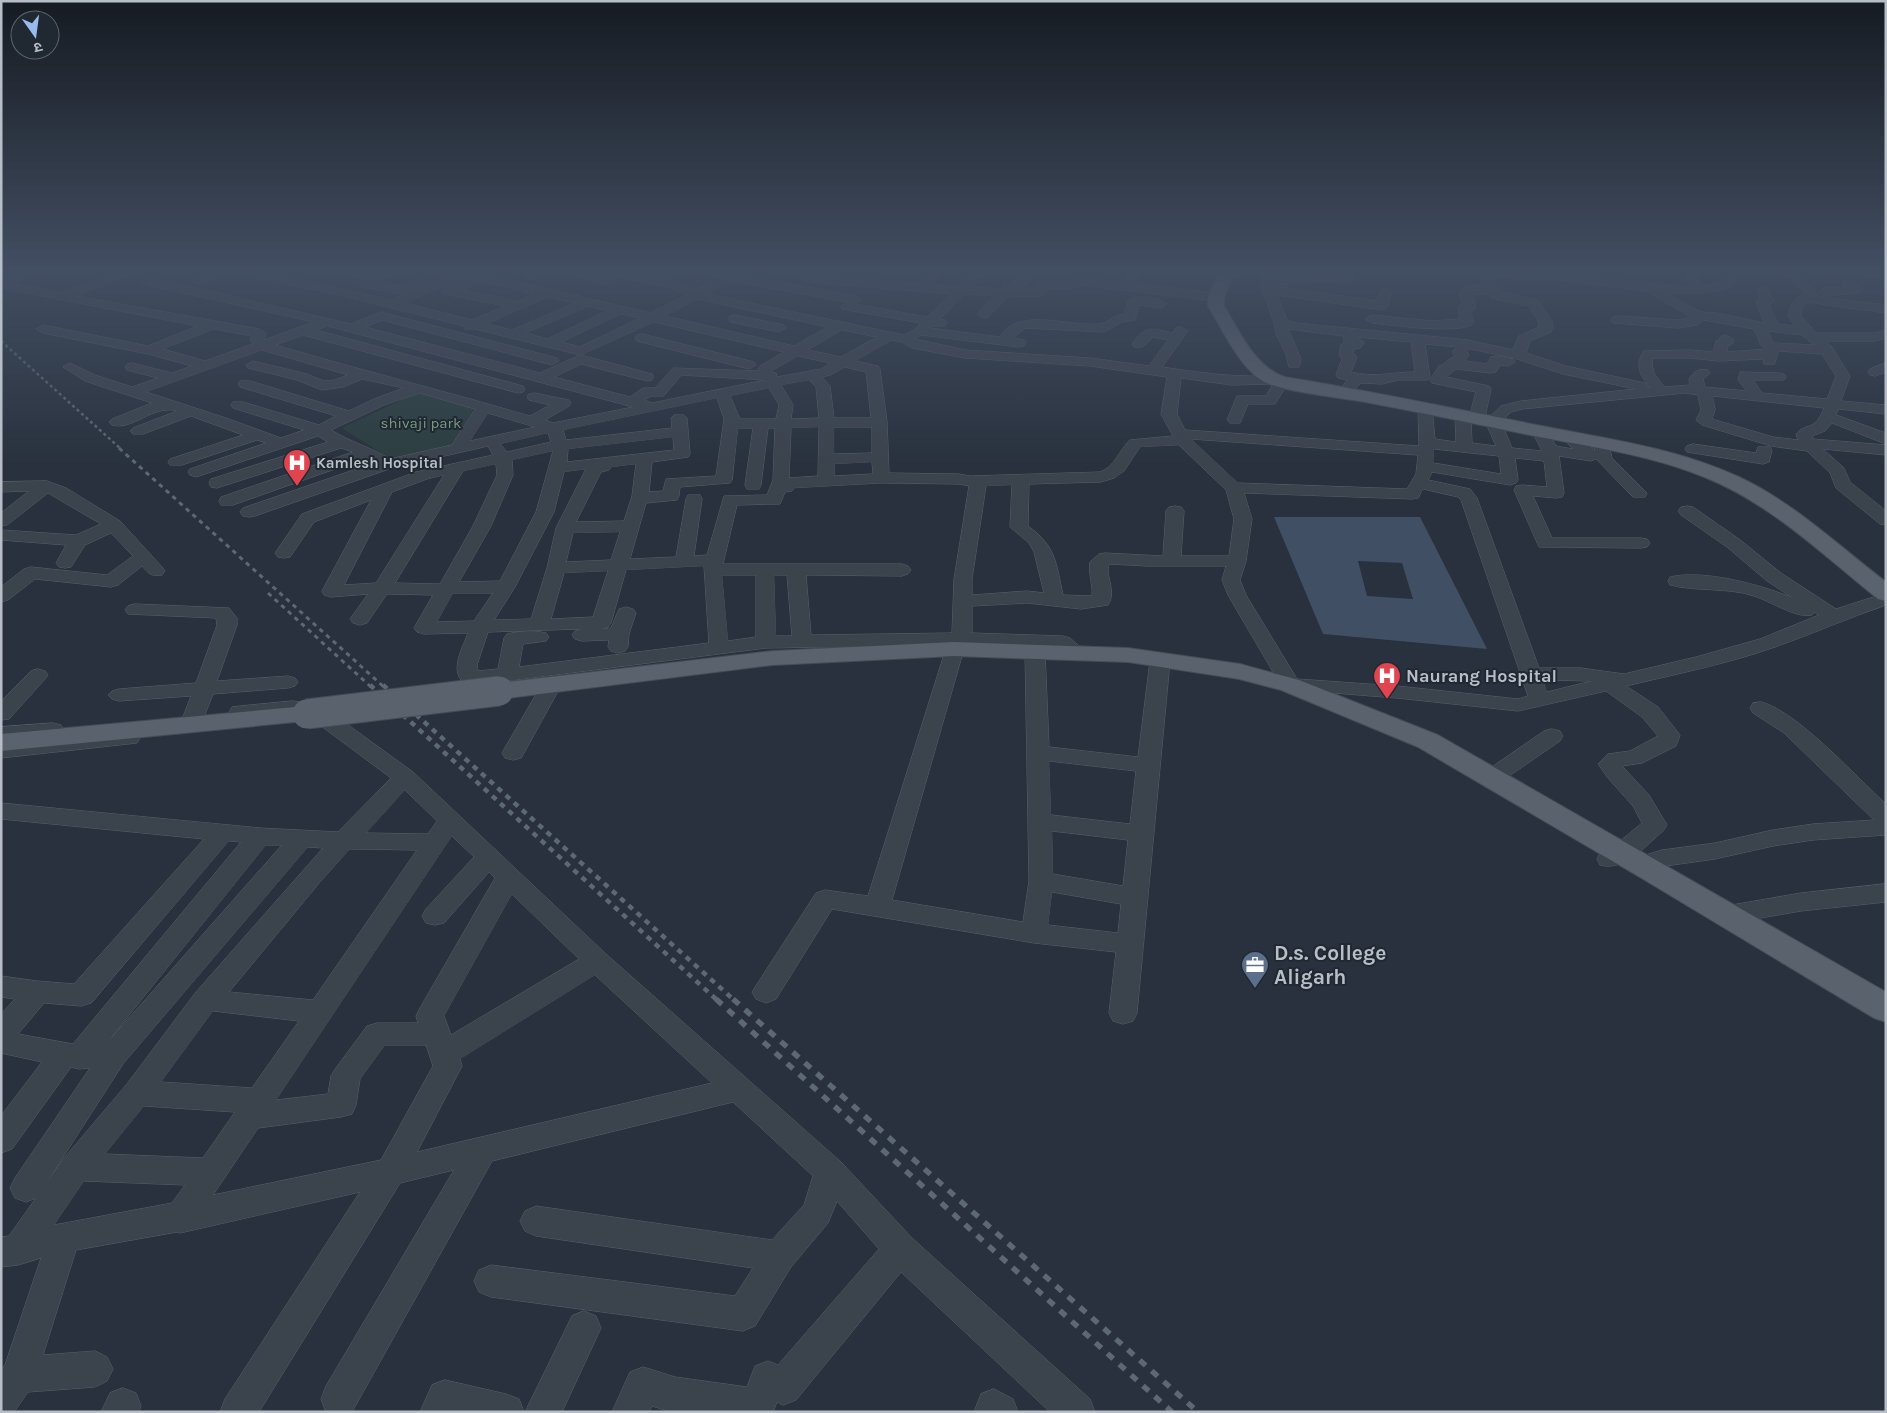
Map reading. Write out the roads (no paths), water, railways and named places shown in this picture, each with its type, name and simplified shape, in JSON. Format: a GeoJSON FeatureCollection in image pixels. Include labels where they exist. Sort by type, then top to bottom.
{"type":"FeatureCollection","features":[{"type":"Feature","properties":{"kind":"main road"},"geometry":{"type":"LineString","coordinates":[[1235,334],[1250,360],[1268,377],[1280,381],[1351,385],[1420,407],[1602,444],[1694,458],[1770,505],[1816,538],[1886,594]]}},
{"type":"Feature","properties":{"kind":"main road"},"geometry":{"type":"LineString","coordinates":[[1,743],[312,714],[503,683],[552,684],[773,658],[958,644],[1035,652],[1128,655],[1240,672],[1290,685],[1376,720],[1388,723],[1422,739],[1491,778],[1624,859],[1886,1024]]}},
{"type":"Feature","properties":{"kind":"main road"},"geometry":{"type":"LineString","coordinates":[[1376,720],[1381,726],[1726,915],[1886,1009]]}},
{"type":"Feature","properties":{"kind":"street"},"geometry":{"type":"LineString","coordinates":[[68,334],[149,350],[205,365]]}},
{"type":"Feature","properties":{"kind":"street"},"geometry":{"type":"LineString","coordinates":[[149,350],[188,334]]}},
{"type":"Feature","properties":{"kind":"street"},"geometry":{"type":"LineString","coordinates":[[242,334],[331,366],[369,377],[414,386],[554,428]]}},
{"type":"Feature","properties":{"kind":"street"},"geometry":{"type":"LineString","coordinates":[[132,392],[205,365],[261,340],[269,334]]}},
{"type":"Feature","properties":{"kind":"street"},"geometry":{"type":"LineString","coordinates":[[261,340],[303,334]]}},
{"type":"Feature","properties":{"kind":"street"},"geometry":{"type":"LineString","coordinates":[[314,334],[513,388],[621,334]]}},
{"type":"Feature","properties":{"kind":"street"},"geometry":{"type":"LineString","coordinates":[[337,340],[340,334]]}},
{"type":"Feature","properties":{"kind":"street"},"geometry":{"type":"LineString","coordinates":[[376,334],[653,407]]}},
{"type":"Feature","properties":{"kind":"street"},"geometry":{"type":"LineString","coordinates":[[445,334],[552,361]]}},
{"type":"Feature","properties":{"kind":"street"},"geometry":{"type":"LineString","coordinates":[[514,334],[549,343],[647,377]]}},
{"type":"Feature","properties":{"kind":"street"},"geometry":{"type":"LineString","coordinates":[[549,343],[568,334]]}},
{"type":"Feature","properties":{"kind":"street"},"geometry":{"type":"LineString","coordinates":[[723,334],[873,369],[879,422],[881,478]]}},
{"type":"Feature","properties":{"kind":"street"},"geometry":{"type":"LineString","coordinates":[[765,369],[798,351],[817,334]]}},
{"type":"Feature","properties":{"kind":"street"},"geometry":{"type":"LineString","coordinates":[[867,334],[906,339],[912,344],[965,354],[1090,362],[1232,381],[1280,381],[1270,401],[1242,399],[1235,420]]}},
{"type":"Feature","properties":{"kind":"street"},"geometry":{"type":"LineString","coordinates":[[906,339],[914,334]]}},
{"type":"Feature","properties":{"kind":"street"},"geometry":{"type":"LineString","coordinates":[[942,334],[1091,352]]}},
{"type":"Feature","properties":{"kind":"street"},"geometry":{"type":"LineString","coordinates":[[1004,342],[1008,334]]}},
{"type":"Feature","properties":{"kind":"street"},"geometry":{"type":"LineString","coordinates":[[1139,344],[1148,334]]}},
{"type":"Feature","properties":{"kind":"street"},"geometry":{"type":"LineString","coordinates":[[1153,370],[1179,335],[1169,334]]}},
{"type":"Feature","properties":{"kind":"street"},"geometry":{"type":"LineString","coordinates":[[1282,334],[1283,339],[1295,359],[1294,364]]}},
{"type":"Feature","properties":{"kind":"street"},"geometry":{"type":"LineString","coordinates":[[1350,334],[1351,342],[1357,343],[1355,345],[1348,345],[1346,355],[1350,357],[1344,375],[1351,385],[1393,379],[1396,376],[1422,377],[1416,338]]}},
{"type":"Feature","properties":{"kind":"street"},"geometry":{"type":"LineString","coordinates":[[1360,334],[1468,344],[1513,359],[1633,384],[1656,391]]}},
{"type":"Feature","properties":{"kind":"street"},"geometry":{"type":"LineString","coordinates":[[1513,359],[1524,339],[1535,334]]}},
{"type":"Feature","properties":{"kind":"street"},"geometry":{"type":"LineString","coordinates":[[1678,334],[1685,343],[1719,357],[1769,354]]}},
{"type":"Feature","properties":{"kind":"street"},"geometry":{"type":"LineString","coordinates":[[1762,334],[1769,354]]}},
{"type":"Feature","properties":{"kind":"street"},"geometry":{"type":"LineString","coordinates":[[1809,334],[1876,337],[1886,334]]}},
{"type":"Feature","properties":{"kind":"street"},"geometry":{"type":"LineString","coordinates":[[1809,334],[1827,350],[1843,376],[1824,426],[1804,434],[1809,445],[1838,471],[1842,484],[1886,520]]}},
{"type":"Feature","properties":{"kind":"street"},"geometry":{"type":"LineString","coordinates":[[379,402],[356,394],[369,377],[397,358],[449,335]]}},
{"type":"Feature","properties":{"kind":"street"},"geometry":{"type":"LineString","coordinates":[[360,347],[384,336]]}},
{"type":"Feature","properties":{"kind":"street"},"geometry":{"type":"LineString","coordinates":[[249,512],[387,464],[825,372],[889,336]]}},
{"type":"Feature","properties":{"kind":"street"},"geometry":{"type":"LineString","coordinates":[[642,338],[765,369],[806,376],[823,386],[827,407],[826,481]]}},
{"type":"Feature","properties":{"kind":"street"},"geometry":{"type":"LineString","coordinates":[[1719,357],[1721,344],[1726,343],[1726,339]]}},
{"type":"Feature","properties":{"kind":"street"},"geometry":{"type":"LineString","coordinates":[[1656,391],[1645,369],[1645,357],[1649,354],[1685,343]]}},
{"type":"Feature","properties":{"kind":"street"},"geometry":{"type":"LineString","coordinates":[[1468,344],[1459,352],[1462,355],[1458,361],[1455,361],[1448,369],[1444,369],[1437,380],[1484,389],[1468,448],[1474,475]]}},
{"type":"Feature","properties":{"kind":"street"},"geometry":{"type":"LineString","coordinates":[[1769,354],[1774,347],[1827,350]]}},
{"type":"Feature","properties":{"kind":"street"},"geometry":{"type":"LineString","coordinates":[[253,365],[302,378],[322,386],[329,386],[369,377],[449,353]]}},
{"type":"Feature","properties":{"kind":"street"},"geometry":{"type":"LineString","coordinates":[[1452,364],[1491,369],[1496,360],[1513,359]]}},
{"type":"Feature","properties":{"kind":"street"},"geometry":{"type":"LineString","coordinates":[[460,374],[485,362]]}},
{"type":"Feature","properties":{"kind":"street"},"geometry":{"type":"LineString","coordinates":[[302,378],[331,366]]}},
{"type":"Feature","properties":{"kind":"street"},"geometry":{"type":"LineString","coordinates":[[70,367],[97,381],[221,421],[282,444]]}},
{"type":"Feature","properties":{"kind":"street"},"geometry":{"type":"LineString","coordinates":[[132,367],[172,377]]}},
{"type":"Feature","properties":{"kind":"street"},"geometry":{"type":"LineString","coordinates":[[196,472],[320,430],[414,386],[442,369]]}},
{"type":"Feature","properties":{"kind":"street"},"geometry":{"type":"LineString","coordinates":[[633,402],[648,391],[658,393],[678,371],[768,375],[779,382],[786,405],[779,487],[774,500],[730,500],[714,564],[720,647]]}},
{"type":"Feature","properties":{"kind":"street"},"geometry":{"type":"LineString","coordinates":[[1175,373],[1169,414],[1181,437],[1234,488],[1243,519],[1237,561],[1231,580],[1237,595],[1290,685],[1397,692],[1518,705],[1701,662],[1767,643],[1828,618],[1886,599]]}},
{"type":"Feature","properties":{"kind":"street"},"geometry":{"type":"LineString","coordinates":[[1703,373],[1696,379],[1702,390],[1708,410],[1704,420],[1706,422],[1771,441],[1886,450]]}},
{"type":"Feature","properties":{"kind":"street"},"geometry":{"type":"LineString","coordinates":[[1756,396],[1753,388],[1745,380],[1745,375],[1779,377]]}},
{"type":"Feature","properties":{"kind":"street"},"geometry":{"type":"LineString","coordinates":[[532,421],[564,403],[534,397],[559,382]]}},
{"type":"Feature","properties":{"kind":"street"},"geometry":{"type":"LineString","coordinates":[[245,384],[350,416]]}},
{"type":"Feature","properties":{"kind":"street"},"geometry":{"type":"LineString","coordinates":[[1234,488],[1412,494],[1424,461],[1420,407],[1423,387]]}},
{"type":"Feature","properties":{"kind":"street"},"geometry":{"type":"LineString","coordinates":[[1477,418],[1521,405],[1656,391],[1702,390],[1756,396],[1830,411],[1886,410]]}},
{"type":"Feature","properties":{"kind":"street"},"geometry":{"type":"LineString","coordinates":[[640,498],[671,496],[672,483],[724,480],[732,419],[722,393]]}},
{"type":"Feature","properties":{"kind":"street"},"geometry":{"type":"LineString","coordinates":[[284,553],[308,518],[422,476],[504,458],[608,456],[645,458],[682,454],[676,403]]}},
{"type":"Feature","properties":{"kind":"street"},"geometry":{"type":"LineString","coordinates":[[116,422],[164,404]]}},
{"type":"Feature","properties":{"kind":"street"},"geometry":{"type":"LineString","coordinates":[[238,405],[320,430],[341,443],[368,452],[387,464]]}},
{"type":"Feature","properties":{"kind":"street"},"geometry":{"type":"LineString","coordinates":[[457,449],[484,407]]}},
{"type":"Feature","properties":{"kind":"street"},"geometry":{"type":"LineString","coordinates":[[1830,411],[1886,439]]}},
{"type":"Feature","properties":{"kind":"street"},"geometry":{"type":"LineString","coordinates":[[138,431],[189,412]]}},
{"type":"Feature","properties":{"kind":"street"},"geometry":{"type":"LineString","coordinates":[[972,481],[1101,477],[1112,475],[1118,470],[1131,447],[1136,443],[1181,437],[1424,461],[1474,475],[1510,480],[1506,452],[1477,418]]}},
{"type":"Feature","properties":{"kind":"street"},"geometry":{"type":"LineString","coordinates":[[730,424],[879,422]]}},
{"type":"Feature","properties":{"kind":"street"},"geometry":{"type":"LineString","coordinates":[[753,486],[761,424]]}},
{"type":"Feature","properties":{"kind":"street"},"geometry":{"type":"LineString","coordinates":[[471,427],[517,436]]}},
{"type":"Feature","properties":{"kind":"street"},"geometry":{"type":"LineString","coordinates":[[471,427],[494,440],[504,458],[505,475],[482,526],[445,588],[424,628],[601,624],[618,564],[640,498],[645,458]]}},
{"type":"Feature","properties":{"kind":"street"},"geometry":{"type":"LineString","coordinates":[[554,428],[559,456],[545,512],[506,587],[480,626],[467,665],[468,676],[503,683],[616,662],[766,642],[958,644],[1062,642],[1078,654]]}},
{"type":"Feature","properties":{"kind":"street"},"geometry":{"type":"LineString","coordinates":[[1540,431],[1550,454],[1556,493],[1522,490],[1546,542],[1641,543]]}},
{"type":"Feature","properties":{"kind":"street"},"geometry":{"type":"LineString","coordinates":[[559,456],[680,432]]}},
{"type":"Feature","properties":{"kind":"street"},"geometry":{"type":"LineString","coordinates":[[1685,434],[1694,458],[1764,459],[1764,450]]}},
{"type":"Feature","properties":{"kind":"street"},"geometry":{"type":"LineString","coordinates":[[176,462],[257,435]]}},
{"type":"Feature","properties":{"kind":"street"},"geometry":{"type":"LineString","coordinates":[[1424,461],[1468,448],[1506,452],[1591,456],[1568,437]]}},
{"type":"Feature","properties":{"kind":"street"},"geometry":{"type":"LineString","coordinates":[[217,483],[341,443]]}},
{"type":"Feature","properties":{"kind":"street"},"geometry":{"type":"LineString","coordinates":[[1602,444],[1604,459],[1639,492]]}},
{"type":"Feature","properties":{"kind":"street"},"geometry":{"type":"LineString","coordinates":[[227,501],[368,452]]}},
{"type":"Feature","properties":{"kind":"street"},"geometry":{"type":"LineString","coordinates":[[539,625],[556,568],[565,528],[595,468],[602,467],[608,456]]}},
{"type":"Feature","properties":{"kind":"street"},"geometry":{"type":"LineString","coordinates":[[827,459],[880,457]]}},
{"type":"Feature","properties":{"kind":"street"},"geometry":{"type":"LineString","coordinates":[[1424,461],[1469,498],[1540,701]]}},
{"type":"Feature","properties":{"kind":"street"},"geometry":{"type":"LineString","coordinates":[[267,467],[285,482]]}},
{"type":"Feature","properties":{"kind":"street"},"geometry":{"type":"LineString","coordinates":[[360,619],[382,588],[456,470]]}},
{"type":"Feature","properties":{"kind":"street"},"geometry":{"type":"LineString","coordinates":[[779,487],[786,487],[787,483],[881,478],[959,479],[978,483],[963,579],[958,644],[878,907]]}},
{"type":"Feature","properties":{"kind":"street"},"geometry":{"type":"LineString","coordinates":[[1021,479],[1019,527],[1035,539],[1043,551],[1054,598]]}},
{"type":"Feature","properties":{"kind":"street"},"geometry":{"type":"LineString","coordinates":[[1,521],[47,486]]}},
{"type":"Feature","properties":{"kind":"street"},"geometry":{"type":"LineString","coordinates":[[1,487],[47,486],[114,525],[156,571]]}},
{"type":"Feature","properties":{"kind":"street"},"geometry":{"type":"LineString","coordinates":[[385,490],[331,591],[382,588],[441,590],[445,588],[506,587]]}},
{"type":"Feature","properties":{"kind":"street"},"geometry":{"type":"LineString","coordinates":[[684,562],[694,499]]}},
{"type":"Feature","properties":{"kind":"street"},"geometry":{"type":"LineString","coordinates":[[1687,511],[1733,543],[1828,618]]}},
{"type":"Feature","properties":{"kind":"street"},"geometry":{"type":"LineString","coordinates":[[1172,561],[1175,512]]}},
{"type":"Feature","properties":{"kind":"street"},"geometry":{"type":"LineString","coordinates":[[1,534],[78,541],[114,525]]}},
{"type":"Feature","properties":{"kind":"street"},"geometry":{"type":"LineString","coordinates":[[565,528],[630,526]]}},
{"type":"Feature","properties":{"kind":"street"},"geometry":{"type":"LineString","coordinates":[[65,563],[78,541]]}},
{"type":"Feature","properties":{"kind":"street"},"geometry":{"type":"LineString","coordinates":[[1,596],[31,573],[111,581],[143,557]]}},
{"type":"Feature","properties":{"kind":"street"},"geometry":{"type":"LineString","coordinates":[[962,601],[1027,597],[1054,598],[1080,603],[1101,601],[1102,582],[1098,570],[1099,562],[1105,558],[1237,561]]}},
{"type":"Feature","properties":{"kind":"street"},"geometry":{"type":"LineString","coordinates":[[556,568],[684,562],[765,569],[902,570]]}},
{"type":"Feature","properties":{"kind":"street"},"geometry":{"type":"LineString","coordinates":[[765,569],[766,642]]}},
{"type":"Feature","properties":{"kind":"street"},"geometry":{"type":"LineString","coordinates":[[796,570],[802,642]]}},
{"type":"Feature","properties":{"kind":"street"},"geometry":{"type":"LineString","coordinates":[[1677,582],[1712,582],[1750,588],[1828,618]]}},
{"type":"Feature","properties":{"kind":"street"},"geometry":{"type":"LineString","coordinates":[[135,610],[222,612],[227,618],[227,625],[194,717]]}},
{"type":"Feature","properties":{"kind":"street"},"geometry":{"type":"LineString","coordinates":[[616,662],[619,634],[626,613]]}},
{"type":"Feature","properties":{"kind":"street"},"geometry":{"type":"LineString","coordinates":[[503,683],[514,638],[619,634]]}},
{"type":"Feature","properties":{"kind":"street"},"geometry":{"type":"LineString","coordinates":[[1034,933],[1041,882],[1041,822],[1035,652]]}},
{"type":"Feature","properties":{"kind":"street"},"geometry":{"type":"LineString","coordinates":[[1123,1013],[1160,661]]}},
{"type":"Feature","properties":{"kind":"street"},"geometry":{"type":"LineString","coordinates":[[1530,674],[1605,675],[1619,682],[1650,712],[1669,735],[1668,741],[1634,758],[1616,759],[1609,764],[1641,800],[1646,813],[1655,825],[1624,859]]}},
{"type":"Feature","properties":{"kind":"street"},"geometry":{"type":"LineString","coordinates":[[1,714],[38,675]]}},
{"type":"Feature","properties":{"kind":"street"},"geometry":{"type":"LineString","coordinates":[[119,695],[288,682]]}},
{"type":"Feature","properties":{"kind":"street"},"geometry":{"type":"LineString","coordinates":[[513,753],[552,684]]}},
{"type":"Feature","properties":{"kind":"street"},"geometry":{"type":"LineString","coordinates":[[1,734],[292,707],[310,708],[312,714],[405,777],[443,831],[488,857],[597,961],[736,1089],[830,1172],[900,1249],[1077,1412]]}},
{"type":"Feature","properties":{"kind":"street"},"geometry":{"type":"LineString","coordinates":[[1761,708],[1792,728],[1886,818]]}},
{"type":"Feature","properties":{"kind":"street"},"geometry":{"type":"LineString","coordinates":[[1,751],[96,742],[312,714]]}},
{"type":"Feature","properties":{"kind":"street"},"geometry":{"type":"LineString","coordinates":[[1491,778],[1552,736]]}},
{"type":"Feature","properties":{"kind":"street"},"geometry":{"type":"LineString","coordinates":[[1038,753],[1148,765]]}},
{"type":"Feature","properties":{"kind":"street"},"geometry":{"type":"LineString","coordinates":[[10,1251],[137,1092],[206,1000],[311,876],[405,777]]}},
{"type":"Feature","properties":{"kind":"street"},"geometry":{"type":"LineString","coordinates":[[1,811],[223,833],[344,841],[443,831]]}},
{"type":"Feature","properties":{"kind":"street"},"geometry":{"type":"LineString","coordinates":[[1041,822],[1141,833]]}},
{"type":"Feature","properties":{"kind":"street"},"geometry":{"type":"LineString","coordinates":[[1624,859],[1662,858],[1715,851],[1773,838],[1813,832],[1886,827]]}},
{"type":"Feature","properties":{"kind":"street"},"geometry":{"type":"LineString","coordinates":[[180,1218],[443,831]]}},
{"type":"Feature","properties":{"kind":"street"},"geometry":{"type":"LineString","coordinates":[[1,986],[37,992],[81,995],[223,833]]}},
{"type":"Feature","properties":{"kind":"street"},"geometry":{"type":"LineString","coordinates":[[1,1140],[260,836]]}},
{"type":"Feature","properties":{"kind":"street"},"geometry":{"type":"LineString","coordinates":[[26,1188],[113,1056],[301,839]]}},
{"type":"Feature","properties":{"kind":"street"},"geometry":{"type":"LineString","coordinates":[[436,916],[488,857]]}},
{"type":"Feature","properties":{"kind":"street"},"geometry":{"type":"LineString","coordinates":[[238,1412],[391,1171],[448,1066],[430,1016],[508,878]]}},
{"type":"Feature","properties":{"kind":"street"},"geometry":{"type":"LineString","coordinates":[[1041,882],[1135,896]]}},
{"type":"Feature","properties":{"kind":"street"},"geometry":{"type":"LineString","coordinates":[[1726,915],[1801,902],[1886,893]]}},
{"type":"Feature","properties":{"kind":"street"},"geometry":{"type":"LineString","coordinates":[[766,992],[825,899],[1034,933],[1130,944]]}},
{"type":"Feature","properties":{"kind":"street"},"geometry":{"type":"LineString","coordinates":[[137,1092],[255,1108],[340,1105],[346,1076],[377,1034],[440,1044],[597,961]]}},
{"type":"Feature","properties":{"kind":"street"},"geometry":{"type":"LineString","coordinates":[[1,1034],[37,992]]}},
{"type":"Feature","properties":{"kind":"street"},"geometry":{"type":"LineString","coordinates":[[206,1000],[320,1012]]}},
{"type":"Feature","properties":{"kind":"street"},"geometry":{"type":"LineString","coordinates":[[1,1042],[71,1056],[113,1056]]}},
{"type":"Feature","properties":{"kind":"street"},"geometry":{"type":"LineString","coordinates":[[10,1251],[64,1238],[180,1218],[482,1151],[736,1089]]}},
{"type":"Feature","properties":{"kind":"street"},"geometry":{"type":"LineString","coordinates":[[339,1399],[482,1151]]}},
{"type":"Feature","properties":{"kind":"street"},"geometry":{"type":"LineString","coordinates":[[76,1168],[212,1172]]}},
{"type":"Feature","properties":{"kind":"street"},"geometry":{"type":"LineString","coordinates":[[492,1281],[744,1314],[779,1256],[817,1213],[830,1172]]}},
{"type":"Feature","properties":{"kind":"street"},"geometry":{"type":"LineString","coordinates":[[536,1222],[779,1256]]}},
{"type":"Feature","properties":{"kind":"street"},"geometry":{"type":"LineString","coordinates":[[10,1387],[64,1238]]}},
{"type":"Feature","properties":{"kind":"street"},"geometry":{"type":"LineString","coordinates":[[630,1412],[643,1385],[675,1396],[699,1397],[750,1406],[759,1402],[768,1379],[783,1387],[900,1249]]}},
{"type":"Feature","properties":{"kind":"street"},"geometry":{"type":"LineString","coordinates":[[543,1412],[584,1328]]}},
{"type":"Feature","properties":{"kind":"street"},"geometry":{"type":"LineString","coordinates":[[10,1387],[95,1369]]}},
{"type":"Feature","properties":{"kind":"street"},"geometry":{"type":"LineString","coordinates":[[438,1412],[445,1398],[506,1412]]}},
{"type":"Feature","properties":{"kind":"street"},"geometry":{"type":"LineString","coordinates":[[992,1412],[994,1407],[1000,1412]]}},
{"type":"Feature","properties":{"kind":"water"},"geometry":{"type":"Polygon","coordinates":[[[1274,517],[1420,517],[1487,649],[1323,634],[1274,517]]]}},
{"type":"Feature","properties":{"kind":"railway"},"geometry":{"type":"LineString","coordinates":[[1,341],[121,449]]}},
{"type":"Feature","properties":{"kind":"railway"},"geometry":{"type":"LineString","coordinates":[[119,448],[384,687]]}},
{"type":"Feature","properties":{"kind":"railway"},"geometry":{"type":"LineString","coordinates":[[268,593],[371,687]]}},
{"type":"Feature","properties":{"kind":"railway"},"geometry":{"type":"LineString","coordinates":[[370,685],[717,1000]]}},
{"type":"Feature","properties":{"kind":"railway"},"geometry":{"type":"LineString","coordinates":[[383,685],[734,1000]]}},
{"type":"Feature","properties":{"kind":"railway"},"geometry":{"type":"LineString","coordinates":[[716,999],[1172,1412]]}},
{"type":"Feature","properties":{"kind":"railway"},"geometry":{"type":"LineString","coordinates":[[733,999],[1198,1412]]}},
{"type":"Feature","properties":{"kind":"place","name":"Kamlesh Hospital"},"geometry":{"type":"Point","coordinates":[297,487]}},
{"type":"Feature","properties":{"kind":"place","name":"Naurang Hospital"},"geometry":{"type":"Point","coordinates":[1387,700]}},
{"type":"Feature","properties":{"kind":"place","name":"D.s. College Aligarh"},"geometry":{"type":"Point","coordinates":[1255,989]}},
{"type":"Feature","properties":{"kind":"park label","name":"shivaji park"},"geometry":{"type":"Point","coordinates":[421,423]}}]}
